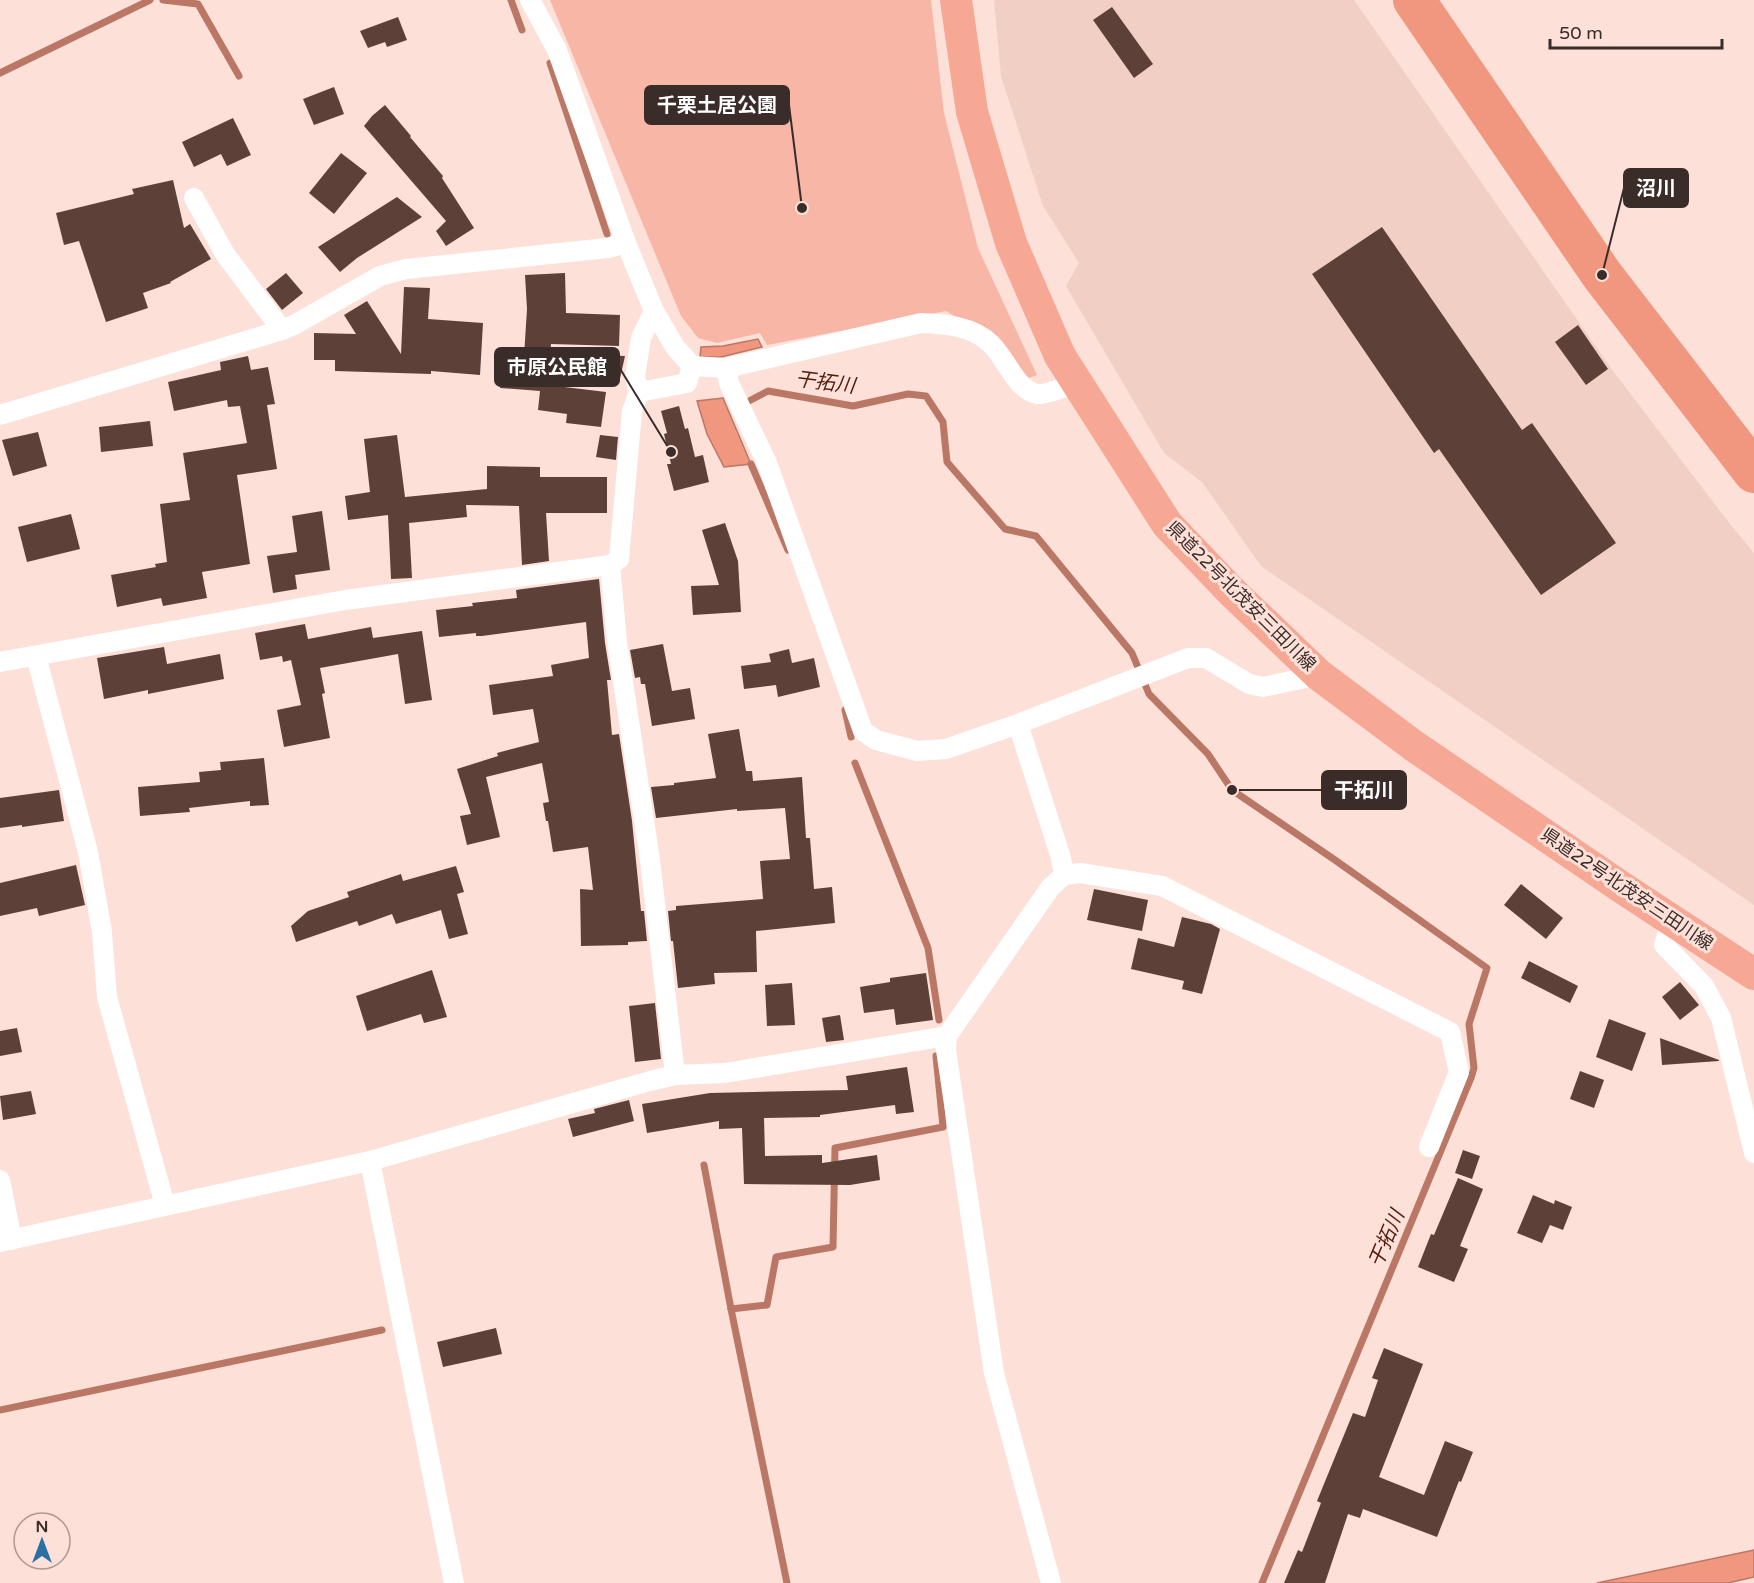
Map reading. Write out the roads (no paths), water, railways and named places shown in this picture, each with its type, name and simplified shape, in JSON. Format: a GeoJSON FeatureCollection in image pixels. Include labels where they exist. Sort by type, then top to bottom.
{"type":"FeatureCollection","features":[{"type":"Feature","properties":{"kind":"main road","name":"県道22号北茂安三田川線"},"geometry":{"type":"LineString","coordinates":[[956,0],[972,112],[1011,243],[1060,356],[1167,524],[1231,591],[1319,675],[1414,746],[1754,974]]}},
{"type":"Feature","properties":{"kind":"street"},"geometry":{"type":"LineString","coordinates":[[530,0],[557,50],[626,243],[654,311],[675,347],[693,366],[726,368],[921,323],[966,329],[991,343],[1026,390],[1040,394],[1077,383]]}},
{"type":"Feature","properties":{"kind":"street"},"geometry":{"type":"LineString","coordinates":[[194,198],[225,254],[282,330]]}},
{"type":"Feature","properties":{"kind":"street"},"geometry":{"type":"LineString","coordinates":[[0,415],[282,330],[380,276],[406,269],[609,248],[626,243]]}},
{"type":"Feature","properties":{"kind":"street"},"geometry":{"type":"LineString","coordinates":[[0,662],[345,600],[610,565],[619,559],[632,411],[639,392],[635,376],[640,338],[654,311]]}},
{"type":"Feature","properties":{"kind":"street"},"geometry":{"type":"LineString","coordinates":[[639,392],[687,383],[693,366]]}},
{"type":"Feature","properties":{"kind":"street"},"geometry":{"type":"LineString","coordinates":[[726,368],[729,383],[767,463],[863,730],[876,740],[916,751],[946,749],[1018,724],[1188,658],[1206,658],[1249,684],[1263,687],[1319,675]]}},
{"type":"Feature","properties":{"kind":"street"},"geometry":{"type":"LineString","coordinates":[[610,565],[616,642],[650,860],[675,1075]]}},
{"type":"Feature","properties":{"kind":"street"},"geometry":{"type":"LineString","coordinates":[[36,656],[88,852],[102,932],[107,997],[165,1205]]}},
{"type":"Feature","properties":{"kind":"street"},"geometry":{"type":"LineString","coordinates":[[1018,724],[1061,858],[1064,875]]}},
{"type":"Feature","properties":{"kind":"street"},"geometry":{"type":"LineString","coordinates":[[1051,1583],[994,1373],[946,1050],[947,1036],[1050,888],[1064,875],[1080,873],[1162,886],[1450,1032],[1459,1072],[1428,1148]]}},
{"type":"Feature","properties":{"kind":"street"},"geometry":{"type":"LineString","coordinates":[[1672,919],[1664,945],[1704,986],[1721,1018],[1754,1153]]}},
{"type":"Feature","properties":{"kind":"street"},"geometry":{"type":"LineString","coordinates":[[0,1180],[6,1241],[370,1161],[675,1075],[724,1073],[947,1036]]}},
{"type":"Feature","properties":{"kind":"street"},"geometry":{"type":"LineString","coordinates":[[370,1161],[454,1583]]}},
{"type":"Feature","properties":{"kind":"waterway"},"geometry":{"type":"LineString","coordinates":[[0,73],[150,0]]}},
{"type":"Feature","properties":{"kind":"waterway"},"geometry":{"type":"LineString","coordinates":[[163,0],[198,4],[239,76]]}},
{"type":"Feature","properties":{"kind":"waterway"},"geometry":{"type":"LineString","coordinates":[[511,0],[522,30]]}},
{"type":"Feature","properties":{"kind":"waterway"},"geometry":{"type":"LineString","coordinates":[[1414,0],[1602,275],[1754,472]]}},
{"type":"Feature","properties":{"kind":"waterway"},"geometry":{"type":"LineString","coordinates":[[550,63],[607,234]]}},
{"type":"Feature","properties":{"kind":"waterway","name":"干拓川"},"geometry":{"type":"LineString","coordinates":[[749,401],[768,391],[853,406],[908,394],[926,396],[943,422],[947,462],[1005,529],[1036,536],[1132,653],[1149,694],[1208,754],[1232,790],[1487,968],[1469,1024],[1474,1068],[1471,1078],[1262,1583]]}},
{"type":"Feature","properties":{"kind":"waterway"},"geometry":{"type":"LineString","coordinates":[[751,464],[788,550]]}},
{"type":"Feature","properties":{"kind":"waterway"},"geometry":{"type":"LineString","coordinates":[[845,710],[851,737]]}},
{"type":"Feature","properties":{"kind":"waterway"},"geometry":{"type":"LineString","coordinates":[[855,763],[928,948],[939,1020]]}},
{"type":"Feature","properties":{"kind":"waterway"},"geometry":{"type":"LineString","coordinates":[[731,1309],[767,1305],[776,1257],[833,1247],[835,1148],[943,1127],[936,1056]]}},
{"type":"Feature","properties":{"kind":"waterway"},"geometry":{"type":"LineString","coordinates":[[704,1165],[787,1583]]}},
{"type":"Feature","properties":{"kind":"waterway"},"geometry":{"type":"LineString","coordinates":[[0,1410],[382,1330]]}},
{"type":"Feature","properties":{"kind":"place","name":"千栗土居公園"},"geometry":{"type":"Point","coordinates":[802,208]}},
{"type":"Feature","properties":{"kind":"place","name":"沼川"},"geometry":{"type":"Point","coordinates":[1602,275]}},
{"type":"Feature","properties":{"kind":"place","name":"市原公民館"},"geometry":{"type":"Point","coordinates":[671,452]}},
{"type":"Feature","properties":{"kind":"place","name":"干拓川"},"geometry":{"type":"Point","coordinates":[1232,790]}}]}
